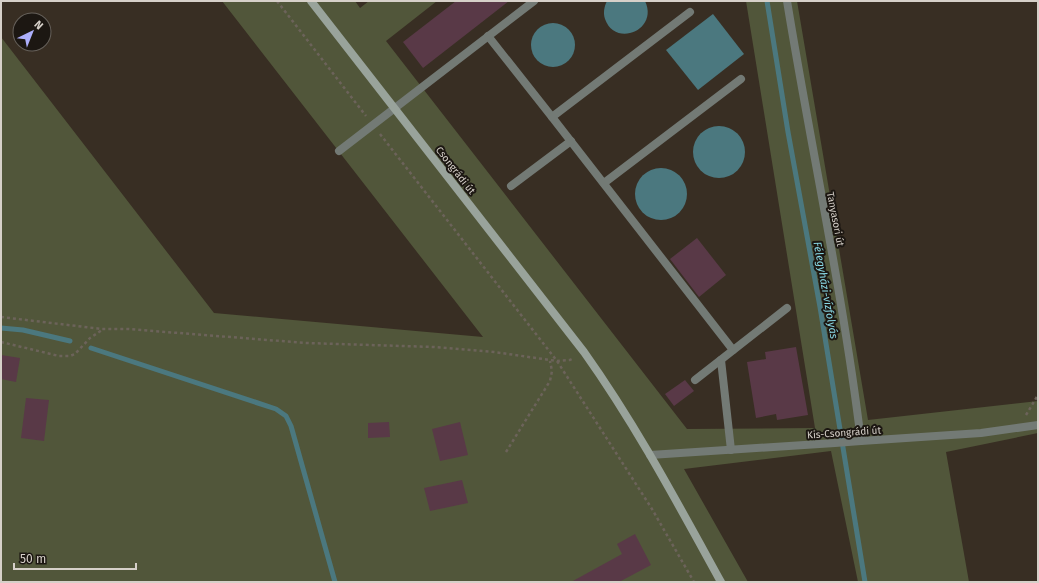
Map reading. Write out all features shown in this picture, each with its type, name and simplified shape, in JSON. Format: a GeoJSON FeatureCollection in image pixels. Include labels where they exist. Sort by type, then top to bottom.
{"type":"FeatureCollection","features":[{"type":"Feature","properties":{"kind":"main road","name":"Csongrádi út"},"geometry":{"type":"LineString","coordinates":[[311,1],[584,352],[608,386],[650,454],[721,582]]}},
{"type":"Feature","properties":{"kind":"street"},"geometry":{"type":"LineString","coordinates":[[339,151],[534,1]]}},
{"type":"Feature","properties":{"kind":"street","name":"Tanyasori út"},"geometry":{"type":"LineString","coordinates":[[787,1],[839,288],[861,440]]}},
{"type":"Feature","properties":{"kind":"street"},"geometry":{"type":"LineString","coordinates":[[552,117],[690,12]]}},
{"type":"Feature","properties":{"kind":"street"},"geometry":{"type":"LineString","coordinates":[[488,36],[733,350]]}},
{"type":"Feature","properties":{"kind":"street"},"geometry":{"type":"LineString","coordinates":[[604,183],[741,79]]}},
{"type":"Feature","properties":{"kind":"street"},"geometry":{"type":"LineString","coordinates":[[511,186],[571,141]]}},
{"type":"Feature","properties":{"kind":"street"},"geometry":{"type":"LineString","coordinates":[[695,380],[787,308]]}},
{"type":"Feature","properties":{"kind":"street"},"geometry":{"type":"LineString","coordinates":[[721,360],[731,450]]}},
{"type":"Feature","properties":{"kind":"street","name":"Kis-Csongrádi út"},"geometry":{"type":"LineString","coordinates":[[650,454],[835,444],[861,440],[981,433],[1038,425]]}},
{"type":"Feature","properties":{"kind":"path"},"geometry":{"type":"LineString","coordinates":[[277,1],[557,361],[652,509],[694,582]]}},
{"type":"Feature","properties":{"kind":"path"},"geometry":{"type":"LineString","coordinates":[[1,317],[102,330],[128,329],[306,343],[434,347],[494,352],[550,361],[570,360],[584,352]]}},
{"type":"Feature","properties":{"kind":"path"},"geometry":{"type":"LineString","coordinates":[[1,342],[59,356],[70,356],[75,354],[90,338],[102,330]]}},
{"type":"Feature","properties":{"kind":"path"},"geometry":{"type":"LineString","coordinates":[[506,452],[550,381],[552,371],[550,361]]}},
{"type":"Feature","properties":{"kind":"path"},"geometry":{"type":"LineString","coordinates":[[1018,427],[1038,395]]}},
{"type":"Feature","properties":{"kind":"green space"},"geometry":{"type":"Polygon","coordinates":[[[222,1],[355,1],[360,8],[369,1],[437,1],[386,41],[687,429],[815,428],[746,1],[797,1],[868,420],[1038,401],[1038,433],[946,452],[969,582],[858,582],[831,451],[684,469],[748,582],[1,582],[1,37],[214,313],[483,337],[222,1]]]}},
{"type":"Feature","properties":{"kind":"water"},"geometry":{"type":"Polygon","coordinates":[[[607,1],[645,1],[648,11],[646,20],[641,27],[634,32],[626,34],[617,32],[610,28],[605,19],[604,10],[607,1]]]}},
{"type":"Feature","properties":{"kind":"water"},"geometry":{"type":"Polygon","coordinates":[[[713,14],[744,54],[698,90],[666,50],[713,14]]]}},
{"type":"Feature","properties":{"kind":"water"},"geometry":{"type":"Polygon","coordinates":[[[553,23],[565,27],[571,33],[575,45],[571,57],[565,63],[553,67],[541,63],[535,57],[531,45],[535,33],[541,27],[553,23]]]}},
{"type":"Feature","properties":{"kind":"water"},"geometry":{"type":"Polygon","coordinates":[[[719,126],[733,130],[741,138],[745,152],[741,166],[733,174],[719,178],[705,174],[697,166],[693,152],[697,138],[705,130],[719,126]]]}},
{"type":"Feature","properties":{"kind":"water"},"geometry":{"type":"Polygon","coordinates":[[[661,168],[675,172],[683,180],[687,194],[683,208],[675,216],[661,220],[647,216],[639,208],[635,194],[639,180],[647,172],[661,168]]]}},
{"type":"Feature","properties":{"kind":"building"},"geometry":{"type":"Polygon","coordinates":[[[456,1],[509,1],[423,68],[403,42],[456,1]]]}},
{"type":"Feature","properties":{"kind":"building"},"geometry":{"type":"Polygon","coordinates":[[[697,238],[726,275],[699,297],[670,259],[697,238]]]}},
{"type":"Feature","properties":{"kind":"building"},"geometry":{"type":"Polygon","coordinates":[[[796,347],[808,415],[777,420],[776,414],[756,418],[747,362],[766,359],[765,352],[796,347]]]}},
{"type":"Feature","properties":{"kind":"building"},"geometry":{"type":"Polygon","coordinates":[[[1,355],[20,358],[16,382],[1,379],[1,355]]]}},
{"type":"Feature","properties":{"kind":"building"},"geometry":{"type":"Polygon","coordinates":[[[685,380],[694,391],[674,406],[665,394],[685,380]]]}},
{"type":"Feature","properties":{"kind":"building"},"geometry":{"type":"Polygon","coordinates":[[[26,398],[49,400],[44,441],[21,438],[26,398]]]}},
{"type":"Feature","properties":{"kind":"building"},"geometry":{"type":"Polygon","coordinates":[[[389,422],[390,437],[368,438],[368,423],[389,422]]]}},
{"type":"Feature","properties":{"kind":"building"},"geometry":{"type":"Polygon","coordinates":[[[460,422],[468,455],[440,461],[432,429],[460,422]]]}},
{"type":"Feature","properties":{"kind":"building"},"geometry":{"type":"Polygon","coordinates":[[[462,480],[468,503],[430,511],[424,488],[462,480]]]}},
{"type":"Feature","properties":{"kind":"building"},"geometry":{"type":"Polygon","coordinates":[[[635,534],[651,565],[619,582],[571,582],[622,554],[617,544],[635,534]]]}},
{"type":"Feature","properties":{"kind":"waterway","name":"Félegyházi-vízfolyás"},"geometry":{"type":"LineString","coordinates":[[767,1],[788,132],[820,307],[865,582]]}},
{"type":"Feature","properties":{"kind":"waterway"},"geometry":{"type":"LineString","coordinates":[[1,328],[23,330],[70,341]]}},
{"type":"Feature","properties":{"kind":"waterway"},"geometry":{"type":"LineString","coordinates":[[91,348],[276,409],[286,416],[291,426],[335,582]]}}]}
